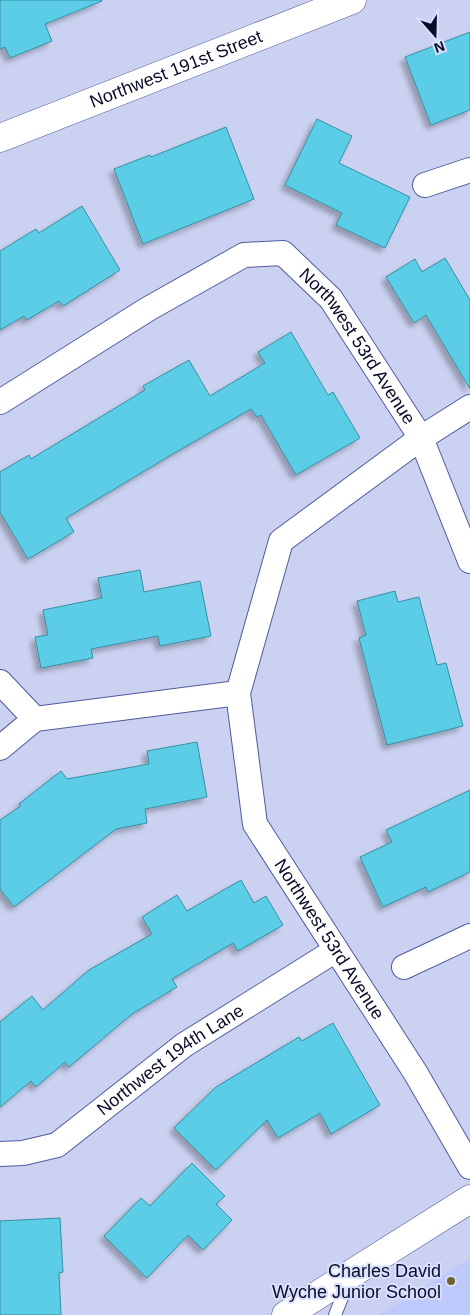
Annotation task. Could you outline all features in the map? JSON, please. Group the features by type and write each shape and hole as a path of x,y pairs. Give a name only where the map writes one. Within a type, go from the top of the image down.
{"street":[{"name":"Northwest 191st Street","path":"0,138 352,0"},
{"path":"425,185 470,170"},
{"name":"Northwest 53rd Avenue","path":"0,402 148,309 244,255 283,253 332,299 421,438 281,541 238,693 256,824 415,1072 470,1167"},
{"path":"470,407 421,438 470,561"},
{"path":"0,682 35,719"},
{"path":"0,748 35,719 238,693"},
{"path":"404,967 470,936"},
{"name":"Northwest 194th Lane","path":"0,1154 23,1153 57,1145 184,1045 336,950"},
{"path":"286,1315 470,1199"}],"lane":[{"path":"335,1315 352,1273"}],"shaded area":[{"name":"Charles David Wyche Junior School","path":"470,1258 470,1315 378,1315 395,1305"}],"building":[{"path":"0,0 102,1 45,24 52,41 10,58 5,47 0,49"},
{"path":"470,32 470,110 431,125 405,57"},
{"path":"317,119 352,136 339,163 410,197 385,248 336,225 342,213 285,185"},
{"path":"226,127 254,199 143,244 114,169 150,155 151,157"},
{"path":"82,206 120,270 63,306 59,301 27,320 24,316 0,330 0,251 36,229 39,233"},
{"path":"445,258 470,300 470,389 426,315 414,323 386,277 415,259 422,272"},
{"path":"291,332 328,395 333,392 360,438 296,475 261,415 257,417 251,409 66,518 74,532 28,559 0,512 0,472 29,455 31,459 145,390 143,386 189,360 210,396 265,363 258,352"},
{"path":"140,570 144,592 200,581 211,636 160,646 158,636 91,649 93,658 41,668 35,637 48,635 43,610 102,598 98,578"},
{"path":"395,591 398,602 419,597 437,665 446,663 463,726 387,745 359,638 366,635 357,601"},
{"path":"197,742 207,797 145,809 147,823 116,829 14,907 0,889 0,820 21,806 19,804 61,771 67,779 149,764 147,751"},
{"path":"470,790 470,872 428,892 426,887 383,907 360,857 392,842 386,830"},
{"path":"241,880 254,903 266,896 283,925 238,951 233,943 172,979 177,987 132,1014 69,1067 65,1062 36,1087 31,1081 0,1107 0,1022 32,996 43,1010 89,970 152,934 142,917 177,895 187,911"},
{"path":"333,1023 380,1105 331,1134 320,1113 278,1138 267,1120 216,1170 174,1128 216,1087 299,1037 302,1041"},
{"path":"192,1163 225,1196 216,1204 232,1220 203,1250 188,1235 147,1278 104,1236 141,1198 150,1206"},
{"path":"60,1218 63,1272 59,1273 61,1315 0,1315 0,1221"}],"place":[{"name":"Charles David Wyche Junior School","path":"451,1281"}]}
